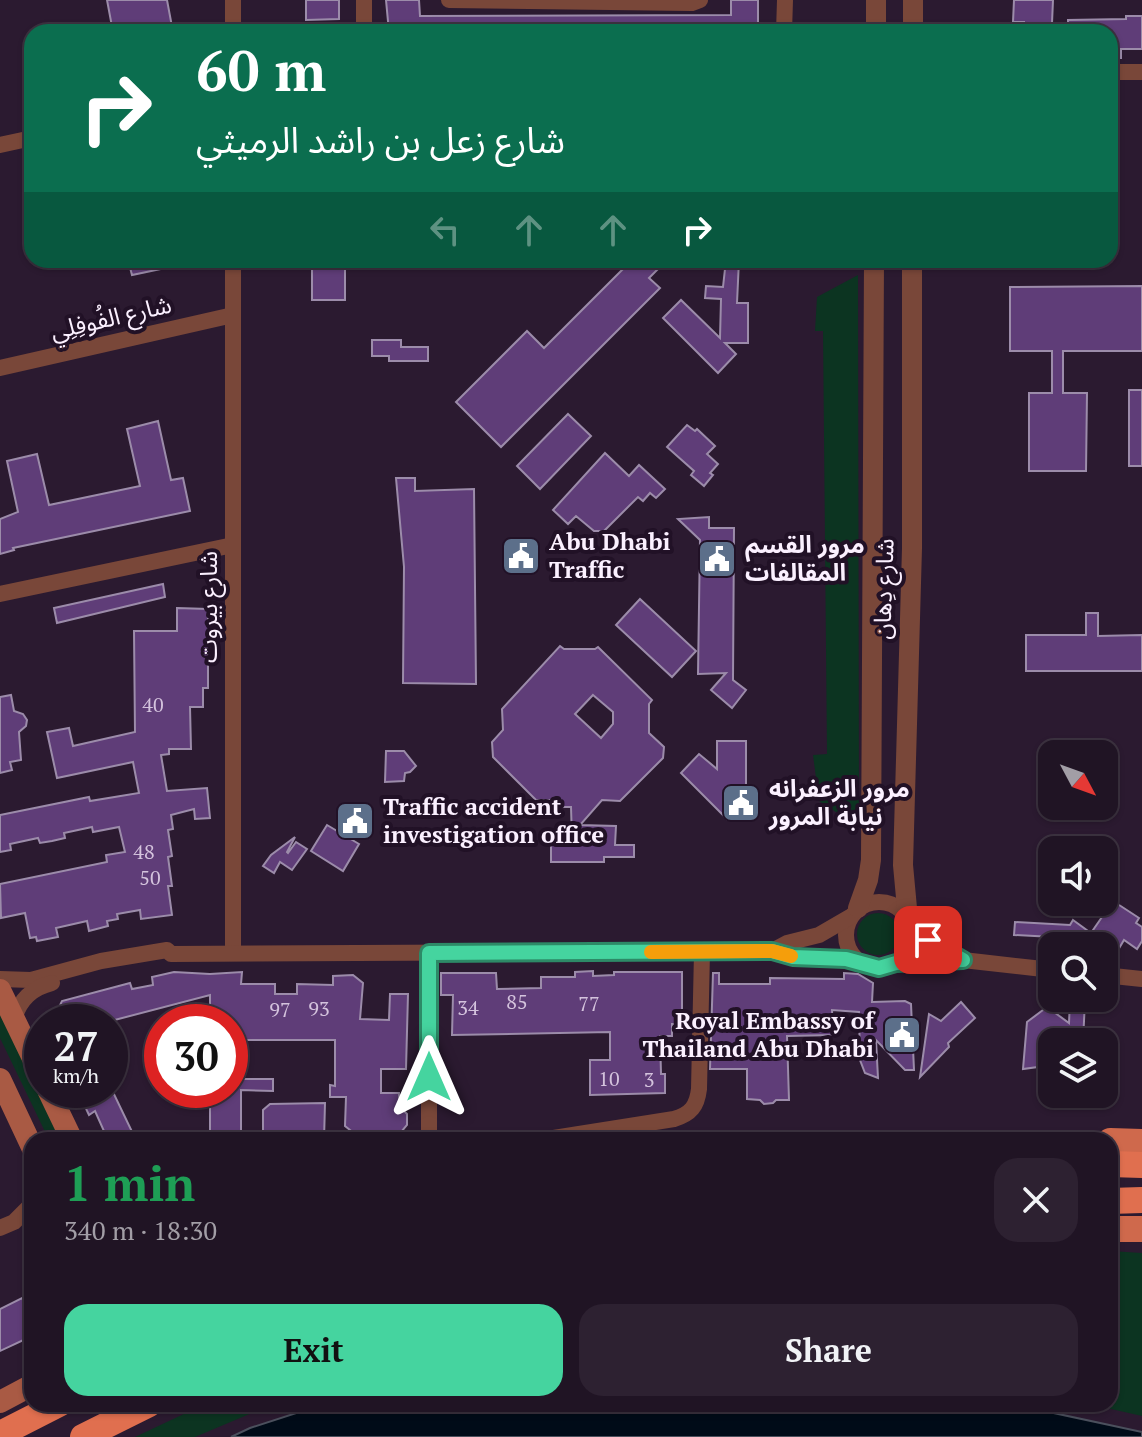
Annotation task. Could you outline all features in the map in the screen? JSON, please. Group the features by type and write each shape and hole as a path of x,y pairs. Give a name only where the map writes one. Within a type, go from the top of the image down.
{"highway":[{"path":"1118,1164 1142,1165"},
{"path":"1118,1201 1142,1200"},
{"path":"0,1434 43,1412"},
{"path":"83,1437 133,1412"}],"main road":[{"path":"0,990 24,1040"},
{"path":"0,1079 25,1132"},
{"path":"57,1108 68,1132"},
{"path":"1118,1141 1142,1142"},
{"path":"1118,1229 1142,1229"},
{"path":"0,1402 24,1389"}],"street":[{"path":"233,0 233,24"},
{"path":"364,0 364,24"},
{"path":"449,0 692,3 700,0"},
{"path":"784,24 785,0"},
{"path":"876,0 876,24"},
{"path":"913,0 913,24"},
{"path":"1118,72 1142,72"},
{"path":"0,145 24,140"},
{"name":"شارع بيروت","path":"233,268 233,953"},
{"name":"شارع دِهان","path":"854,912 868,880 871,860 874,268"},
{"name":"شارع دِهان","path":"910,925 903,865 912,548 912,268"},
{"name":"شارع الفُوفِلِي","path":"0,368 233,315"},
{"path":"0,594 233,545"},
{"path":"772,951 787,943 830,930 868,903 880,901 901,910 910,925 963,960"},
{"path":"854,912 845,938 853,957 862,964"},
{"path":"896,963 909,949 910,925"},
{"path":"0,979 31,980 73,967 167,950 171,954 772,951 793,957 829,957 879,968 896,963 963,960 1038,968"},
{"path":"592,1132 674,1119 693,1110 699,1089 702,952"},
{"path":"429,953 429,1132"},
{"path":"14,1019 24,999 43,985 103,970 168,960 171,954"},
{"path":"1118,976 1142,979"},
{"path":"7,1225 24,1211"}],"green space":[{"path":"858,275 859,827 819,801 813,755 827,754 823,331 815,331 817,297"},
{"path":"878,913 893,919 899,934 893,949 878,955 863,949 857,934 863,919"},
{"path":"0,1010 24,1061 24,1088 0,1038"},
{"path":"34,1108 46,1108 57,1132 45,1132"},
{"path":"1118,1252 1142,1253 1142,1416 1118,1411"},
{"path":"188,1412 254,1412 195,1437 135,1437"}],"water":[{"path":"299,1412 1049,1412 1142,1432 1142,1437 231,1437"}],"building":[{"path":"107,0 167,0 172,24 112,24"},
{"path":"306,0 339,0 339,19 306,20"},
{"path":"386,0 419,0 420,16 731,15 731,0 758,0 758,24 388,24"},
{"path":"1014,0 1053,0 1052,23 1013,22"},
{"path":"1126,16 1142,16 1142,49 1121,49 1121,58 1118,58 1118,24 1068,24 1068,20 1126,19"},
{"path":"130,268 166,268 132,275"},
{"path":"312,268 345,268 345,300 312,300"},
{"path":"624,268 659,268 649,278 660,288 501,447 456,402 527,331 544,348"},
{"path":"725,268 739,268 737,303 748,303 748,343 725,343 736,354 718,373 663,318 681,300 720,338 721,299 705,298 706,286 723,287"},
{"path":"1142,286 1142,351 1063,351 1063,393 1087,393 1086,471 1029,471 1029,393 1052,393 1052,351 1010,351 1010,287"},
{"path":"372,340 401,340 401,347 428,347 428,361 389,361 389,356 372,356"},
{"path":"1129,390 1142,390 1142,466 1129,466"},
{"path":"568,414 591,436 540,489 517,466"},
{"path":"158,421 171,480 183,478 190,511 13,548 0,554 0,519 18,512 7,461 37,454 49,505 140,486 127,429"},
{"path":"687,425 695,431 697,429 715,446 707,454 718,464 704,486 691,475 694,471 667,447"},
{"path":"605,453 629,476 639,465 665,489 656,498 650,493 643,501 638,497 604,531 594,531 576,516 568,524 553,510"},
{"path":"396,478 415,478 415,491 474,489 476,684 403,683 404,567"},
{"path":"709,517 709,528 734,528 733,680 746,690 732,708 711,690 726,673 698,674 700,540 678,519"},
{"path":"163,584 165,597 57,623 54,608"},
{"path":"640,599 696,651 672,677 616,625"},
{"path":"177,608 208,609 208,688 203,688 203,707 190,707 191,749 169,749 169,754 161,755 167,791 207,788 210,818 195,819 194,809 171,815 173,829 168,830 172,856 168,857 172,886 168,886 172,915 141,919 140,910 117,914 118,919 107,921 108,926 89,931 87,921 56,928 58,937 37,941 36,937 30,938 25,913 1,918 0,884 107,862 106,855 125,852 119,827 93,832 92,827 64,833 65,838 40,843 38,838 10,844 11,850 0,852 0,815 89,797 90,801 139,793 133,762 57,778 47,732 69,728 73,746 135,732 134,631 177,631"},
{"path":"1086,613 1098,613 1098,636 1142,635 1142,671 1026,671 1026,635 1086,635"},
{"path":"560,646 564,649 598,647 652,700 649,704 649,733 664,747 663,758 620,801 602,800 580,825 616,826 615,845 634,845 634,857 604,857 604,862 551,862 551,840 572,840 571,807 563,807 556,800 536,800 493,757 492,742 503,730 502,709","holes":["593,695 613,712 613,724 601,738 575,714"]},
{"path":"11,695 14,711 23,714 27,720 26,726 19,732 21,760 10,762 12,770 0,773 0,697"},
{"path":"717,741 746,741 746,801 727,819 681,773 699,754 717,769"},
{"path":"386,751 404,751 416,766 405,773 404,781 385,782"},
{"path":"327,825 359,844 343,871 311,851"},
{"path":"295,837 288,853 296,842 307,849 292,870 280,862 274,873 263,866 271,855"},
{"path":"1118,904 1139,918 1136,923 1142,927 1142,941 1137,949 1124,940 1118,950 1118,932 1092,932 1103,916 1118,916"},
{"path":"1073,920 1088,931 1038,932 1038,936 1014,935 1015,922 1070,925"},
{"path":"593,971 593,976 614,975 614,972 682,972 682,1024 672,1024 672,1036 660,1036 665,1093 590,1095 590,1060 610,1060 610,1032 452,1035 453,995 441,995 441,973 496,973 497,989 541,988 541,977 575,977 575,972"},
{"path":"174,972 242,972 241,984 275,984 275,994 297,994 297,984 333,985 333,976 353,975 363,983 360,1019 389,1020 390,994 408,994 406,1069 381,1069 381,1093 399,1093 399,1106 407,1114 407,1125 401,1132 352,1132 345,1126 346,1097 330,1097 330,1085 335,1086 335,1040 248,1040 248,1004 210,1004 210,995 176,1004 144,1004 144,1012 128,1016 128,1004 61,1004 62,1001 130,983 132,989 153,985 152,977"},
{"path":"713,973 719,973 719,984 770,984 770,978 844,979 844,973 858,974 873,983 872,1002 905,1001 911,1004 914,1070 905,1070 876,1040 878,1078 865,1073 860,1060 859,1012 832,1010 833,1035 787,1036 789,1100 764,1104 760,1100 747,1099 747,1069 710,1069"},
{"path":"961,1002 975,1018 948,1043 949,1047 920,1077 929,1014 941,1021"},
{"path":"1040,1012 1054,1012 1069,1023 1069,1012 1084,1012 1084,1028 1038,1028 1038,1067 1023,1069 1027,1022"},
{"path":"248,1079 273,1079 273,1091 248,1090"},
{"path":"325,1103 324,1132 263,1132 263,1110 270,1104"},
{"path":"86,1108 121,1108 132,1132 102,1132 95,1111 89,1115"},
{"path":"210,1108 241,1108 241,1132 210,1132"},
{"path":"22,1298 24,1302 24,1340 0,1351 0,1309"}],"slow traffic":[{"path":"651,952 772,951 791,956"}],"place":[{"name":"Abu Dhabi Traffic","path":"521,556"},
{"name":"مرور القسم المقالفات","path":"717,559"},
{"name":"مرور الزعفرانه نيابة المرور","path":"741,803"},
{"name":"Traffic accident investigation office","path":"355,821"},
{"name":"Royal Embassy of Thailand Abu Dhabi","path":"902,1035"}],"route":[{"path":"429,1077 429,953 772,951 793,957 846,959 879,968 896,963 963,960 928,940"}]}
